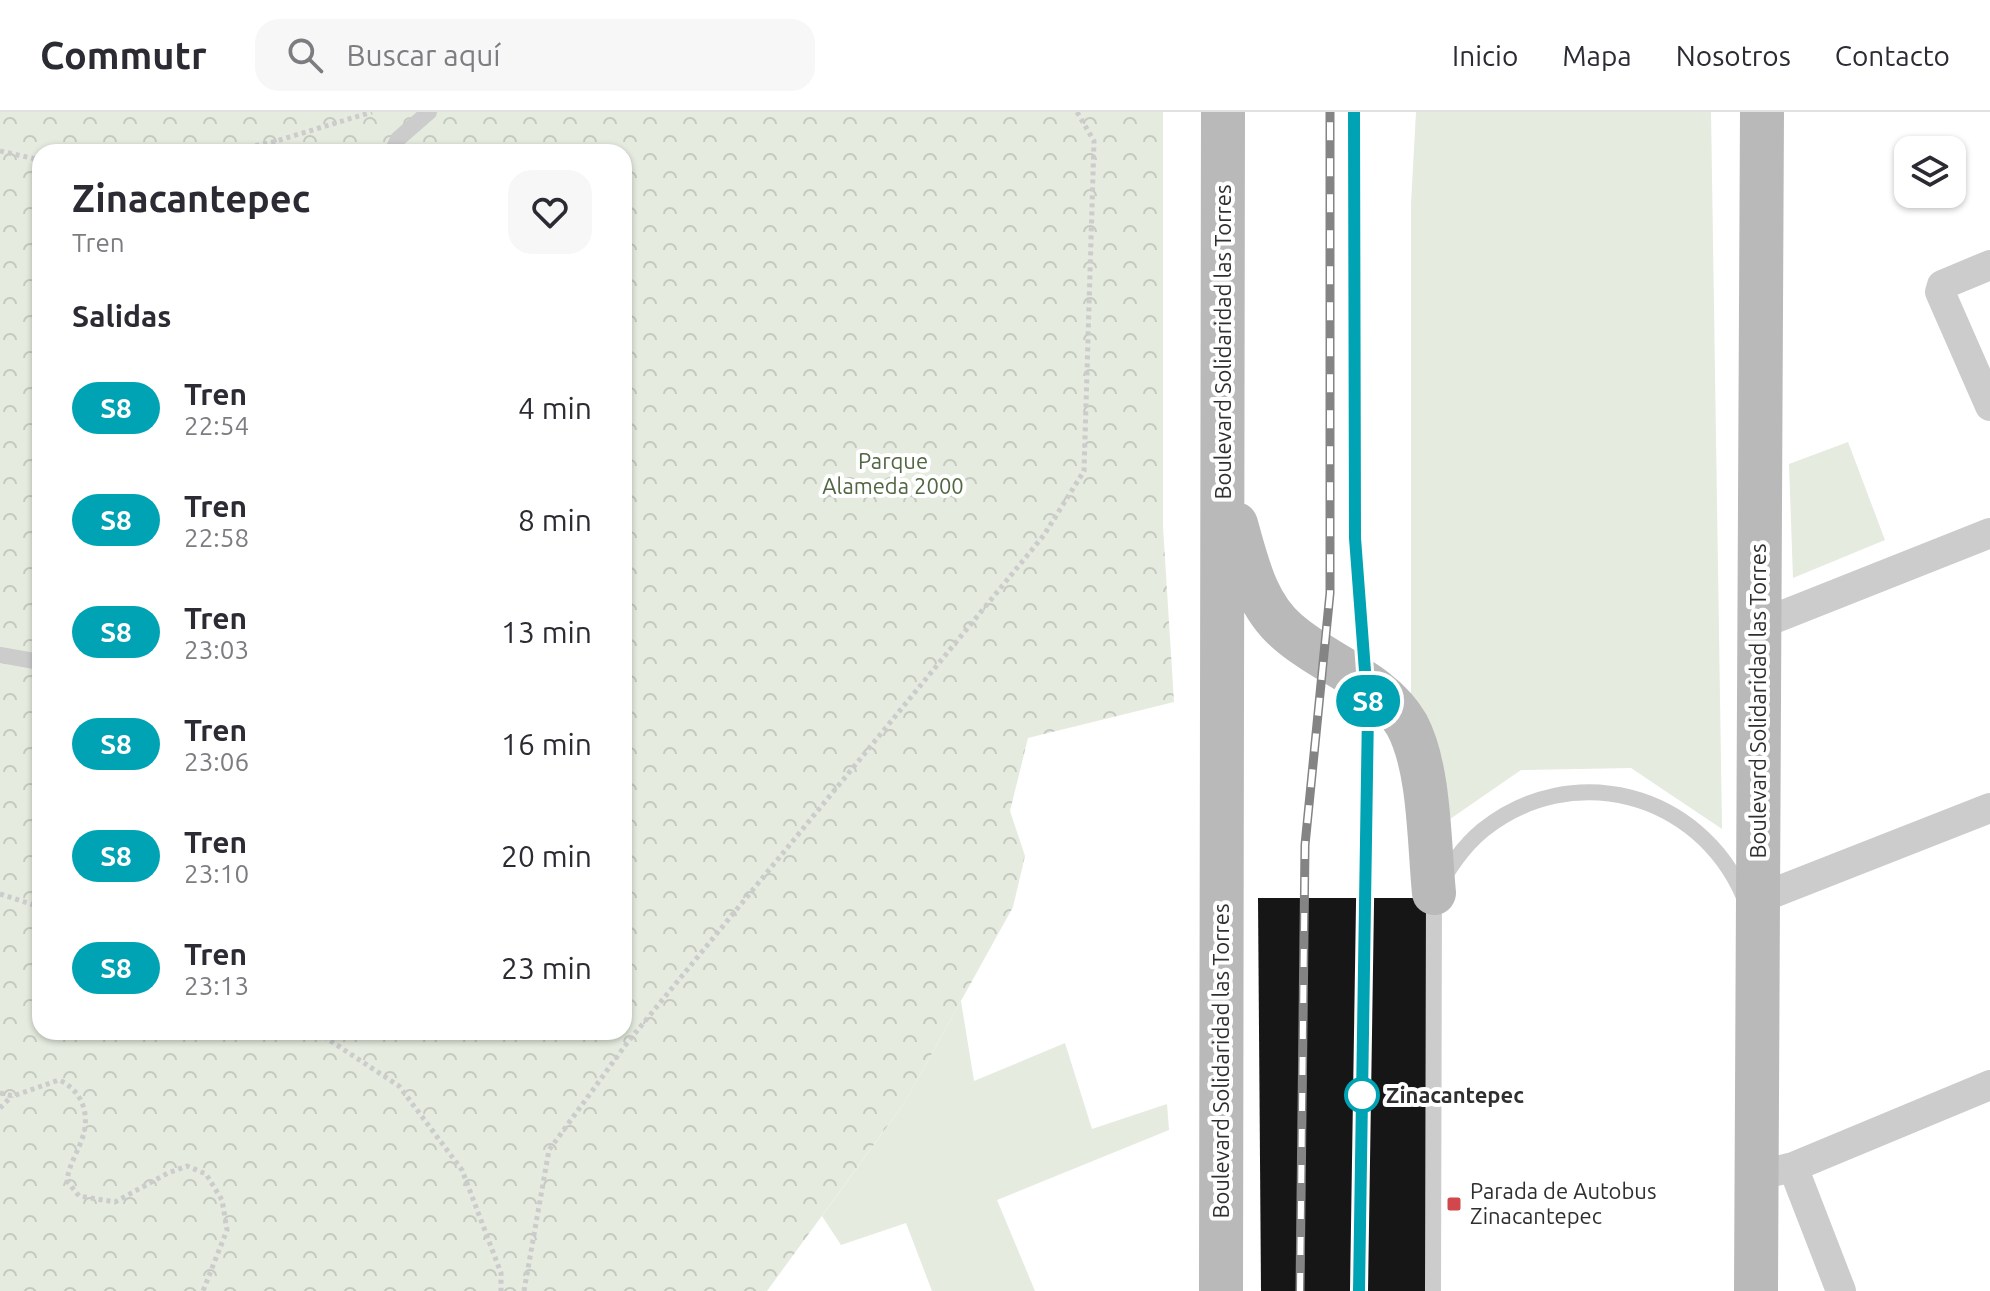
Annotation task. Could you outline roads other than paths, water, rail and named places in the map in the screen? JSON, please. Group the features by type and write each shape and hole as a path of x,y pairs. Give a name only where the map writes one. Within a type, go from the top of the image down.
{"main road":[{"name":"Boulevard Solidaridad las Torres","path":"1221,1291 1223,112"},
{"name":"Boulevard Solidaridad las Torres","path":"1756,1291 1774,1172 1758,917 1762,112"},
{"path":"1222,476 1251,578 1266,607 1287,632 1378,692 1404,721 1414,739 1421,759 1434,893"}],"street":[{"path":"1990,265 1945,284 1940,292 1990,406"},
{"path":"1758,625 1990,533"},
{"path":"1758,917 1990,808"},
{"path":"1841,1291 1774,1172 1990,1085"}],"lane":[{"path":"396,144 429,112"},
{"path":"0,655 32,661"},
{"path":"1433,1291 1434,893 1462,851 1501,817 1525,804 1550,796 1602,792 1629,796 1681,819 1703,836 1722,857 1758,917"}],"railway":[{"path":"1300,1291 1305,845 1330,593 1330,112"},
{"path":"1354,112 1355,538 1368,711 1359,1291"}],"train":[{"name":"S8","path":"1354,112 1355,538 1368,711 1359,1291"}],"place":[{"name":"Zinacantepec","path":"1362,1095"},
{"name":"Parada de Autobus Zinacantepec","path":"1454,1204"}],"park label":[{"name":"Parque Alameda 2000","path":"893,474"}]}
